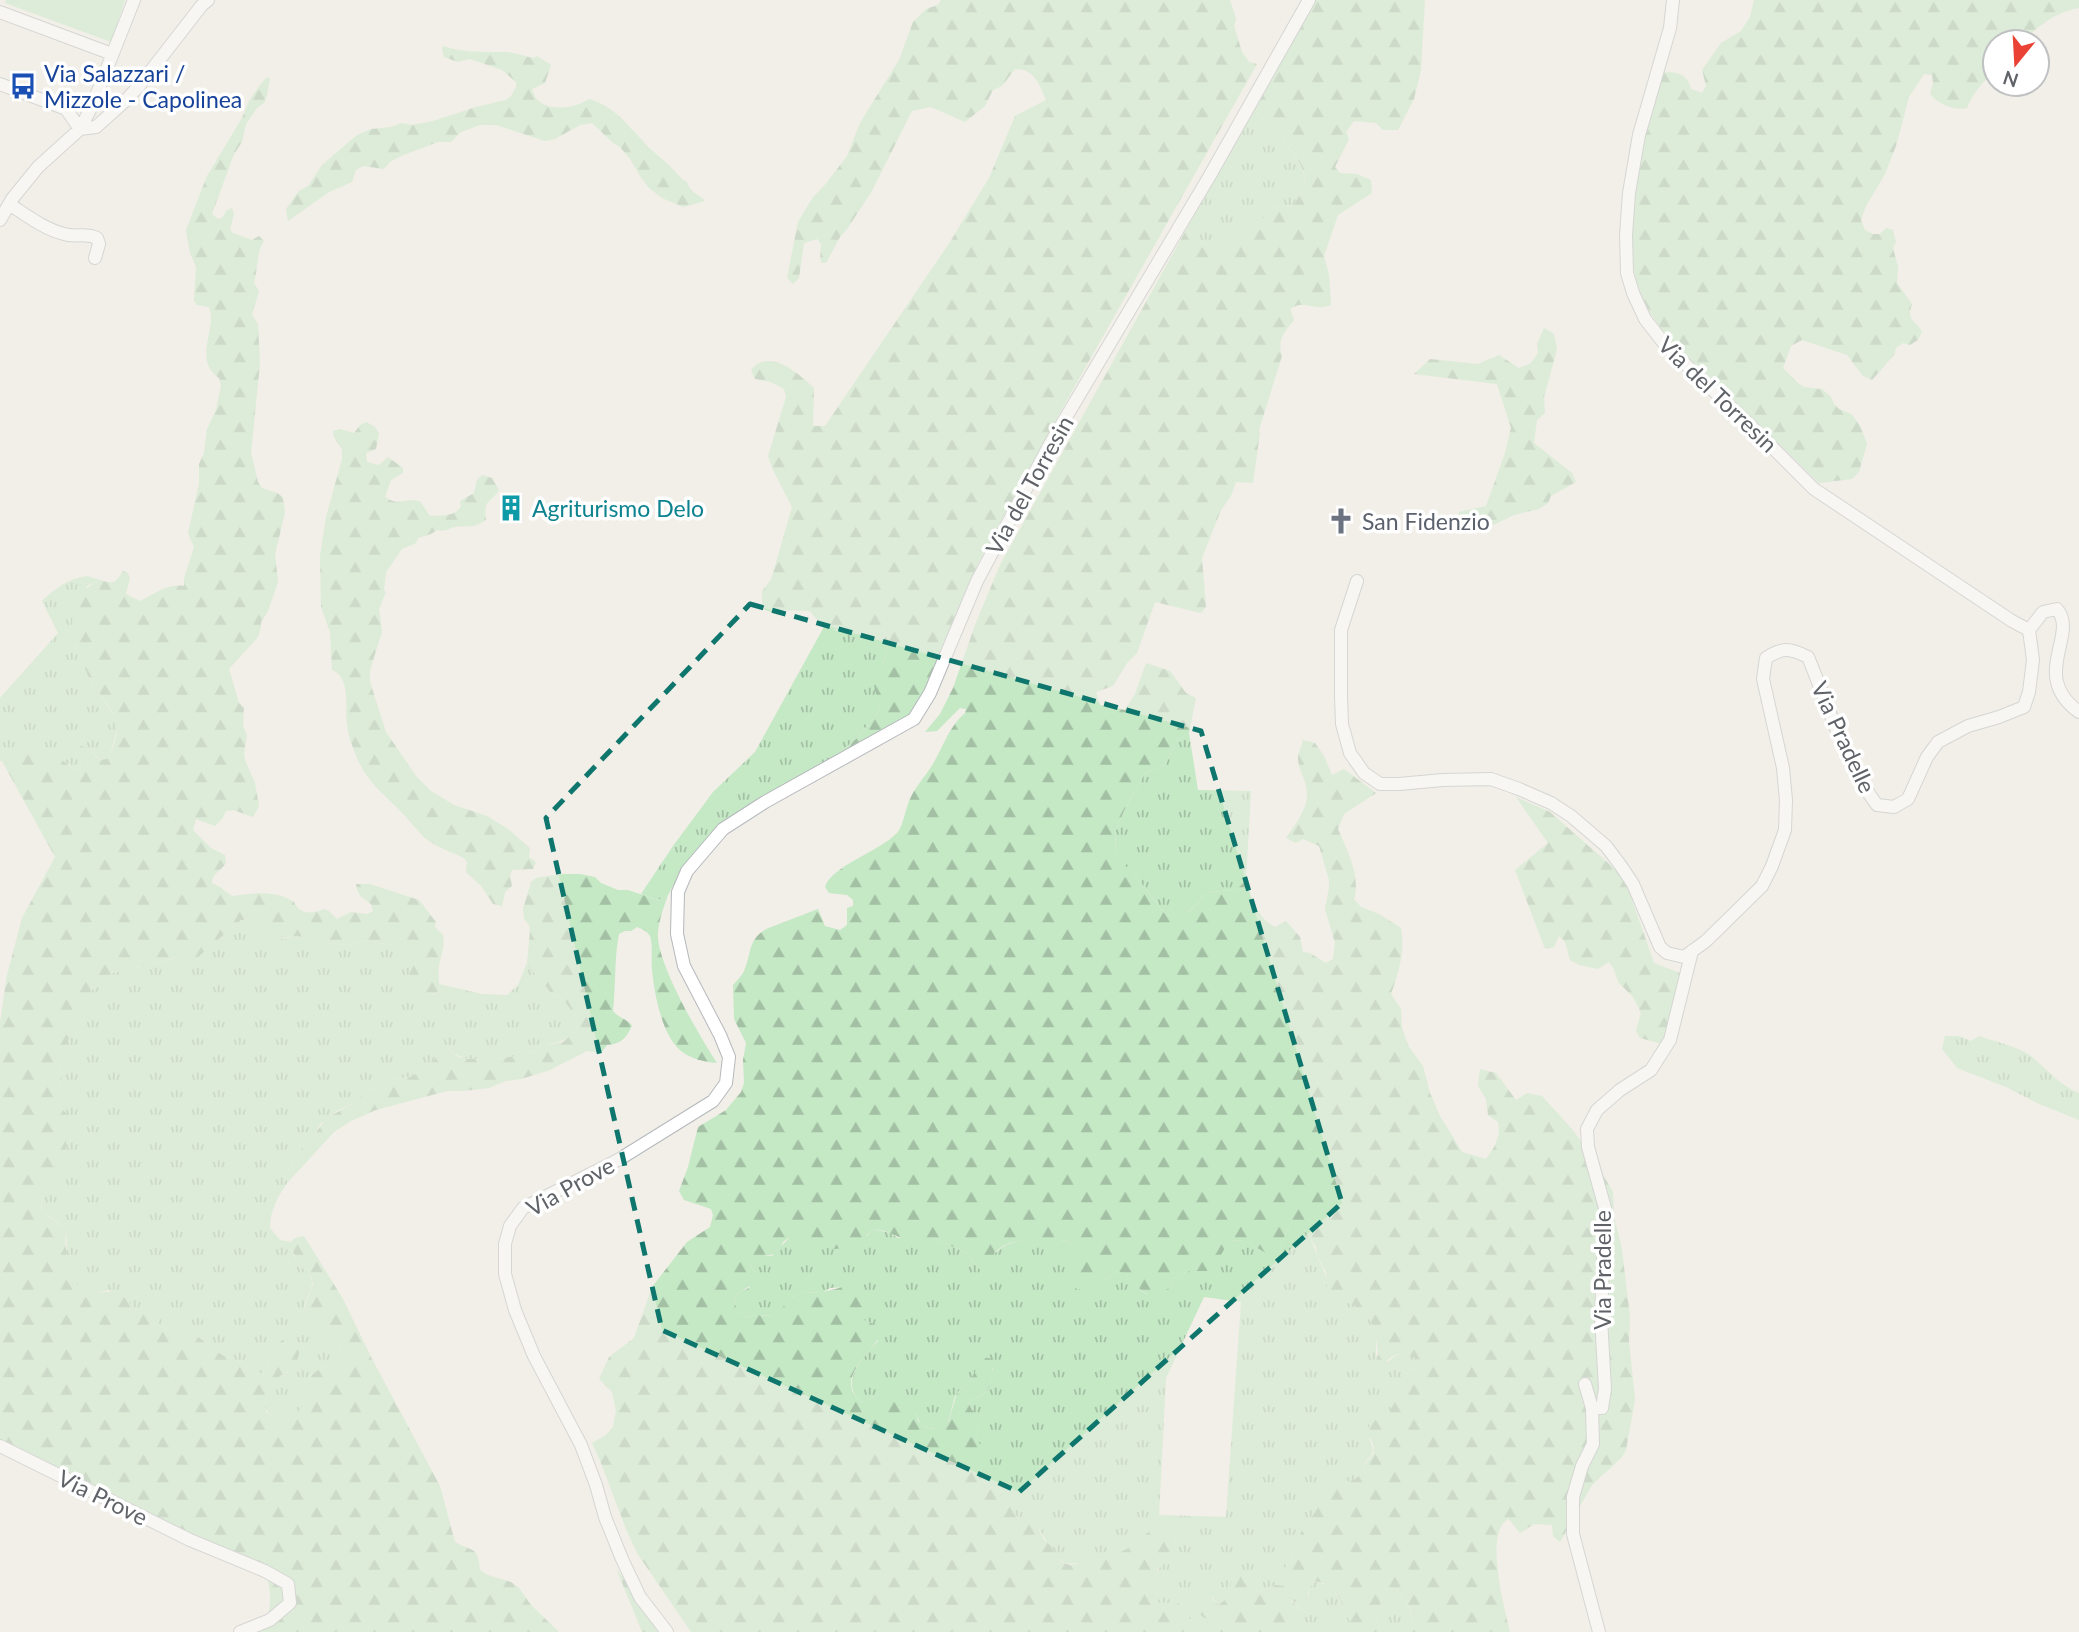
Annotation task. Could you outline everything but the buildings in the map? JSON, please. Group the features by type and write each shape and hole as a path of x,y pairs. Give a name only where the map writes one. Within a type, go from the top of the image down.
{"street":[{"path":"0,220 38,167 80,129 92,106 134,0"},
{"path":"80,129 96,127 125,101 208,0"},
{"name":"Via del Torresin","path":"678,892 687,871 723,829 765,802 914,719 930,693 977,581 1050,444 1209,177 1309,0"},
{"name":"Via del Torresin","path":"1673,0 1670,28 1639,135 1629,193 1626,234 1628,274 1645,319 1666,346 1814,489 2029,630"},
{"path":"0,12 112,54"},
{"path":"0,83 66,109 80,129"},
{"path":"9,204 56,232 68,236 86,234 97,239 99,244 95,258"},
{"path":"1357,582 1341,630 1342,724 1350,753 1364,773 1380,784 1491,779 1551,803 1606,846 1633,884 1660,947 1675,956 1684,957 1692,951"},
{"path":"2029,630 2043,612 2057,609 2070,615 2077,625"},
{"name":"Via Pradelle","path":"1592,1408 1602,1408 1605,1390 1601,1318 1605,1208 1588,1147 1587,1129 1597,1110 1620,1090 1651,1070 1670,1040 1692,951 1706,941 1762,886 1772,866 1785,830 1786,800 1783,768 1763,679 1766,659 1779,650 1796,651 1808,657 1862,784 1877,804 1894,807 1908,799 1927,757 1938,742 1968,726 1999,718 2024,707 2033,660 2029,630"},
{"path":"2072,653 2063,676 2062,693 2069,705 2079,712"},
{"name":"Via Prove","path":"667,1632 640,1597 605,1517 581,1445 534,1356 514,1310 505,1274 505,1244 510,1226 523,1208 628,1154 713,1101 726,1083 729,1057 684,966 677,934 678,892"},
{"name":"Via Pradelle","path":"1585,1384 1592,1408 1593,1444 1582,1466 1573,1497 1573,1534 1599,1632"},
{"name":"Via Prove","path":"0,1446 190,1540 264,1570 288,1584 290,1603 270,1620 240,1632"}],"highlighted area":[{"path":"750,604 1201,731 1342,1203 1019,1492 662,1330 546,818"}],"green space":[{"path":"6,0 125,0 111,42 5,3"},
{"path":"941,0 1230,0 1242,52 1249,62 1257,64 978,563 931,686 907,724 878,747 825,775 831,763 877,714 880,707 874,675 883,663 890,638 882,630 874,640 869,639 861,627 832,629 820,622 810,611 782,610 775,613 765,610 762,591 771,580 792,507 768,456 786,397 784,389 771,382 755,379 751,370 766,361 775,362 800,376 814,388 813,426 825,426 950,242 989,178 1015,116 1046,100 1031,74 1015,69 1002,86 993,90 985,106 965,122 931,107 912,111 872,191 840,237 826,263 822,263 820,259 821,244 817,239 804,243 799,278 793,284 787,278 798,222 813,197 847,156 860,123 899,60 913,22 926,9 938,5"},
{"path":"1316,0 1425,0 1421,70 1414,99 1398,130 1383,130 1376,123 1354,121 1346,132 1349,139 1335,167 1340,173 1357,174 1371,180 1372,193 1338,215 1324,256 1329,275 1331,305 1301,305 1290,309 1294,320 1281,341 1282,356 1259,430 1253,483 1236,482 1231,496 1221,510 1202,558 1206,607 1201,613 1155,602 1137,653 1127,663 1113,686 1096,692 1100,705 1125,710 1135,694 1146,663 1170,671 1186,693 1196,698 1189,733 1176,742 1165,765 1145,773 1124,811 1116,830 1115,856 1135,875 1165,914 1176,918 1199,902 1205,893 1237,889 1246,880 1256,907 1264,918 1275,927 1286,921 1300,937 1303,952 1310,953 1326,963 1333,959 1335,943 1325,909 1329,880 1319,846 1303,839 1296,843 1286,838 1300,817 1307,799 1307,788 1298,761 1303,740 1315,743 1332,775 1344,769 1376,793 1344,814 1338,829 1354,873 1354,899 1361,907 1379,914 1401,928 1400,961 1391,994 1401,1009 1402,1028 1409,1047 1423,1066 1440,1116 1462,1152 1486,1159 1496,1142 1499,1127 1498,1122 1488,1115 1486,1099 1478,1086 1480,1069 1496,1073 1516,1100 1527,1093 1542,1096 1572,1129 1613,1192 1614,1216 1622,1250 1630,1317 1629,1341 1635,1400 1626,1450 1592,1485 1560,1542 1553,1536 1552,1525 1534,1524 1520,1533 1508,1518 1502,1524 1498,1537 1497,1563 1510,1632 1406,1632 1412,1619 1411,1610 1398,1591 1390,1588 1383,1594 1376,1620 1381,1632 1357,1632 1337,1594 1331,1588 1315,1581 1309,1588 1307,1603 1282,1572 1292,1558 1301,1532 1329,1485 1350,1481 1361,1474 1374,1451 1368,1434 1371,1422 1388,1415 1396,1399 1404,1393 1399,1375 1418,1368 1420,1360 1398,1354 1379,1364 1376,1337 1367,1311 1333,1297 1327,1290 1326,1272 1317,1256 1316,1247 1298,1225 1290,1225 1282,1242 1269,1255 1243,1241 1231,1242 1216,1267 1207,1271 1189,1271 1173,1279 1169,1288 1154,1297 1142,1291 1118,1271 1103,1281 1100,1289 1091,1292 1074,1288 1064,1272 1075,1258 1069,1241 1060,1240 1054,1247 1023,1242 1010,1243 994,1253 994,1271 985,1273 967,1253 933,1238 909,1241 873,1229 856,1243 834,1249 790,1237 783,1242 780,1252 760,1257 750,1265 756,1274 757,1282 734,1297 739,1312 748,1318 756,1315 774,1316 800,1293 821,1293 855,1282 870,1304 859,1318 876,1325 882,1332 857,1366 851,1384 854,1393 862,1402 879,1395 888,1395 900,1408 909,1405 916,1412 918,1421 925,1427 934,1429 949,1420 957,1393 970,1381 983,1357 992,1359 989,1387 968,1402 979,1416 980,1425 976,1433 982,1451 976,1460 974,1472 998,1492 1019,1519 1028,1518 1036,1523 1044,1540 1061,1562 1070,1565 1106,1559 1131,1547 1152,1529 1160,1525 1170,1526 1177,1532 1174,1558 1158,1568 1156,1594 1159,1603 1177,1602 1198,1631 1206,1629 1208,1620 1193,1604 1196,1591 1205,1591 1218,1605 1225,1600 1235,1574 1245,1571 1250,1589 1258,1592 1275,1585 1284,1586 1292,1602 1305,1616 1302,1621 1287,1624 1282,1632 691,1632 637,1553 592,1443 606,1435 613,1427 616,1411 612,1392 599,1379 609,1357 634,1338 652,1287 687,1242 710,1227 713,1215 711,1209 684,1200 679,1191 698,1127 726,1110 741,1092 744,1083 743,1060 746,1043 734,1019 733,985 744,971 753,943 766,929 818,909 825,926 840,930 847,925 847,908 853,906 853,900 847,895 829,893 825,887 845,866 897,833 912,795 954,725 965,713 966,709 960,708 937,731 925,732 940,714 953,688 1000,565 1186,230 1198,241 1208,245 1222,243 1239,237 1251,225 1263,219 1271,207 1294,205 1304,186 1303,170 1292,152 1254,110"},
{"path":"1754,0 2079,0 2079,8 2063,12 2038,28 1981,28 1981,85 1967,108 1952,108 1933,98 1930,94 1932,75 1924,74 1909,97 1896,146 1861,220 1865,230 1873,234 1880,234 1886,228 1893,230 1896,242 1893,248 1898,267 1897,283 1912,304 1911,317 1922,332 1918,340 1910,345 1903,343 1896,348 1894,355 1872,380 1863,376 1847,355 1802,340 1791,346 1783,368 1804,387 1822,389 1839,409 1851,414 1860,425 1867,444 1859,472 1852,479 1819,483 1674,344 1652,315 1637,283 1630,232 1631,205 1640,151 1659,73 1679,74 1686,79 1691,89 1702,93 1706,86 1702,70 1721,43 1741,31 1750,17"},
{"path":"443,46 466,51 508,52 533,58 537,56 551,65 545,83 532,89 541,103 565,107 589,99 612,110 705,201 683,207 662,198 649,188 620,147 592,123 580,125 555,139 545,141 496,125 480,125 461,132 451,142 438,142 401,156 384,169 363,166 356,170 352,182 329,192 288,221 286,209 299,191 308,186 322,165 357,135 371,129 401,123 412,125 433,121 506,100 511,96 516,82 502,70 470,59 458,62 444,57"},
{"path":"266,78 270,78 264,103 246,124 242,142 234,154 212,214 218,219 222,218 227,210 232,208 234,214 230,229 233,233 252,240 259,236 264,241 258,255 254,283 259,291 252,315 258,324 260,364 251,453 258,482 262,488 283,497 285,513 275,554 278,582 268,611 261,622 258,637 229,669 239,703 244,708 243,725 247,736 245,760 255,783 259,806 253,817 233,810 226,811 215,826 196,819 193,830 211,848 225,855 226,863 212,883 232,896 272,894 287,898 303,911 315,912 324,909 337,919 351,912 367,914 373,911 371,904 359,894 356,884 370,884 419,900 443,935 439,968 440,990 425,996 409,992 408,978 418,958 417,951 412,947 362,941 348,945 314,942 305,937 293,936 277,940 265,937 252,919 241,920 198,957 175,958 112,973 91,991 59,1062 58,1068 63,1075 59,1106 67,1114 66,1149 55,1166 58,1169 57,1176 44,1194 41,1206 43,1214 66,1230 67,1253 60,1272 68,1282 96,1293 115,1291 125,1297 136,1311 146,1305 156,1315 160,1326 196,1336 224,1356 248,1365 258,1373 264,1373 282,1340 294,1340 300,1346 297,1361 289,1371 280,1376 266,1401 266,1412 278,1417 286,1417 300,1410 313,1374 343,1361 339,1336 312,1329 304,1309 313,1284 311,1276 300,1266 290,1246 295,1238 304,1236 343,1299 440,1486 455,1542 476,1553 480,1570 519,1588 531,1605 559,1632 260,1632 270,1605 267,1576 0,1447 0,1022 7,975 22,918 55,857 2,761 18,750 38,750 58,757 73,770 80,769 81,763 75,753 77,745 89,748 99,760 107,759 115,741 116,722 78,653 72,625 78,599 86,589 100,580 114,582 123,571 128,573 130,578 126,594 140,601 167,588 184,586 194,547 188,533 199,484 199,464 221,386 219,378 207,362 211,315 209,307 197,305 194,301 196,267 190,253 186,230 207,176 242,118 249,101"},
{"path":"1254,110 1295,156 1304,177 1304,186 1294,205 1271,207 1263,219 1251,225 1239,237 1208,245 1198,241 1186,230"},
{"path":"1544,328 1554,334 1557,349 1544,397 1545,413 1537,420 1534,443 1572,473 1576,482 1551,496 1548,503 1539,509 1514,515 1491,526 1470,528 1459,524 1459,512 1486,506 1511,428 1497,384 1414,374 1430,359 1478,364 1499,355 1519,368 1531,363 1538,353 1537,344"},
{"path":"366,422 374,426 379,433 376,449 366,453 367,462 379,465 388,457 403,468 403,473 391,480 385,497 390,500 420,501 430,516 444,515 459,510 460,501 474,493 477,480 482,475 492,478 499,490 486,505 486,520 482,523 437,530 418,538 416,543 402,549 386,572 386,592 379,609 382,632 370,670 370,682 386,732 416,776 431,791 454,805 487,816 508,829 530,848 529,857 536,862 533,869 512,870 512,886 505,892 502,906 493,904 482,887 466,872 465,859 426,839 376,787 363,770 350,737 345,686 338,674 332,670 330,632 321,607 320,556 326,517 342,459 342,449 333,431 340,429 354,433"},
{"path":"87,576 100,580 87,586 75,645 90,679 117,723 110,754 107,759 100,760 89,748 80,769 73,770 69,764 24,752 8,755 0,761 0,698 58,633 42,601 62,585"},
{"path":"825,625 837,631 861,627 869,639 882,630 890,638 883,663 874,675 880,707 877,714 831,763 732,827 687,868 668,895 658,900 641,894 713,792 755,752"},
{"path":"1189,733 1198,790 1251,791 1246,880 1237,889 1205,893 1192,908 1176,919 1165,914 1135,875 1115,857 1116,830 1145,773 1165,765 1176,742"},
{"path":"1516,797 1550,812 1624,877 1654,963 1680,973 1675,1015 1662,1044 1640,1038 1636,1031 1641,1013 1633,997 1618,982 1609,962 1598,969 1579,965 1570,960 1565,942 1559,936 1554,947 1545,949 1515,870 1548,843"},
{"path":"562,874 595,877 601,883 618,890 628,890 658,900 668,895 658,932 659,945 680,999 717,1063 698,1060 685,1054 674,1044 660,1013 652,969 650,936 637,927 619,934 617,944 613,1011 632,1025 623,1040 607,1045 601,1053 587,1051 550,1070 521,1079 505,1081 489,1088 447,1091 376,1110 334,1132 288,1182 285,1177 297,1154 325,1119 354,1103 367,1090 394,1079 410,1077 429,1067 441,1051 448,1048 458,1057 469,1059 504,1058 532,1053 542,1046 563,1042 577,1030 578,1024 572,1011 562,998 552,995 527,963 530,931 523,909 531,882 536,878"},
{"path":"252,919 265,937 285,939 293,936 305,937 314,942 348,945 362,941 412,947 417,951 418,958 408,978 409,992 433,995 440,990 439,984 482,994 507,995 518,985 527,963 552,995 562,998 578,1024 577,1030 565,1039 519,1056 467,1058 448,1048 441,1052 429,1067 410,1077 394,1079 367,1090 354,1103 337,1111 320,1124 316,1133 297,1154 285,1177 288,1182 273,1209 270,1228 280,1240 291,1242 293,1254 311,1277 311,1288 304,1309 312,1329 339,1336 343,1361 315,1372 308,1383 300,1411 285,1418 269,1414 265,1404 268,1393 280,1376 289,1372 277,1346 264,1373 258,1373 248,1365 224,1356 196,1336 160,1326 156,1315 141,1309 136,1311 125,1297 109,1290 96,1293 68,1282 60,1272 67,1253 66,1230 43,1214 41,1205 44,1194 52,1185 55,1166 66,1149 67,1121 59,1106 63,1075 58,1068 59,1062 91,991 112,973 176,958 191,959 241,920"},
{"path":"1945,1036 1959,1036 1971,1041 1979,1036 2031,1056 2059,1081 2079,1093 2079,1120 1957,1068 1942,1049"},
{"path":"1290,1225 1299,1225 1305,1232 1326,1276 1328,1290 1367,1311 1376,1337 1376,1355 1388,1362 1399,1355 1420,1360 1418,1368 1409,1371 1404,1393 1396,1399 1393,1408 1369,1439 1373,1452 1361,1474 1350,1481 1329,1485 1301,1532 1292,1558 1282,1572 1309,1597 1309,1588 1315,1581 1332,1587 1357,1632 1282,1632 1285,1625 1304,1612 1275,1585 1258,1592 1250,1589 1235,1574 1225,1600 1218,1605 1212,1597 1201,1615 1209,1620 1206,1629 1198,1632 1178,1607 1159,1603 1156,1577 1176,1541 1160,1525 1131,1548 1112,1557 1084,1563 1063,1562 1052,1550 1036,1523 1017,1517 999,1493 974,1473 975,1460 981,1451 976,1433 980,1425 968,1402 985,1392 990,1385 993,1368 983,1357 971,1379 957,1393 947,1423 937,1429 929,1428 923,1426 916,1412 901,1408 879,1395 862,1402 855,1395 852,1379 855,1370 878,1341 876,1325 858,1318 847,1287 830,1288 822,1293 803,1292 794,1296 775,1316 756,1315 748,1318 738,1310 734,1297 749,1288 756,1274 750,1265 752,1262 759,1257 772,1256 790,1237 867,1236 873,1229 898,1238 933,1238 967,1253 978,1268 1008,1244 1023,1241 1045,1246 1060,1240 1069,1241 1091,1292 1099,1289 1103,1281 1118,1271 1146,1294 1169,1288 1173,1279 1189,1271 1207,1271 1215,1267 1226,1247 1236,1240 1269,1254 1282,1242","holes":["1204,1297 1241,1302 1226,1517 1159,1515 1166,1378"]},
{"path":"616,1568 660,1632 642,1632"},
{"path":"1390,1588 1398,1591 1412,1614 1406,1632 1381,1632 1376,1620 1383,1594"}],"place":[{"name":"Via Salazzari / Mizzole - Capolinea","path":"23,86"},
{"name":"Agriturismo Delo","path":"511,508"},
{"name":"San Fidenzio","path":"1341,521"}]}
